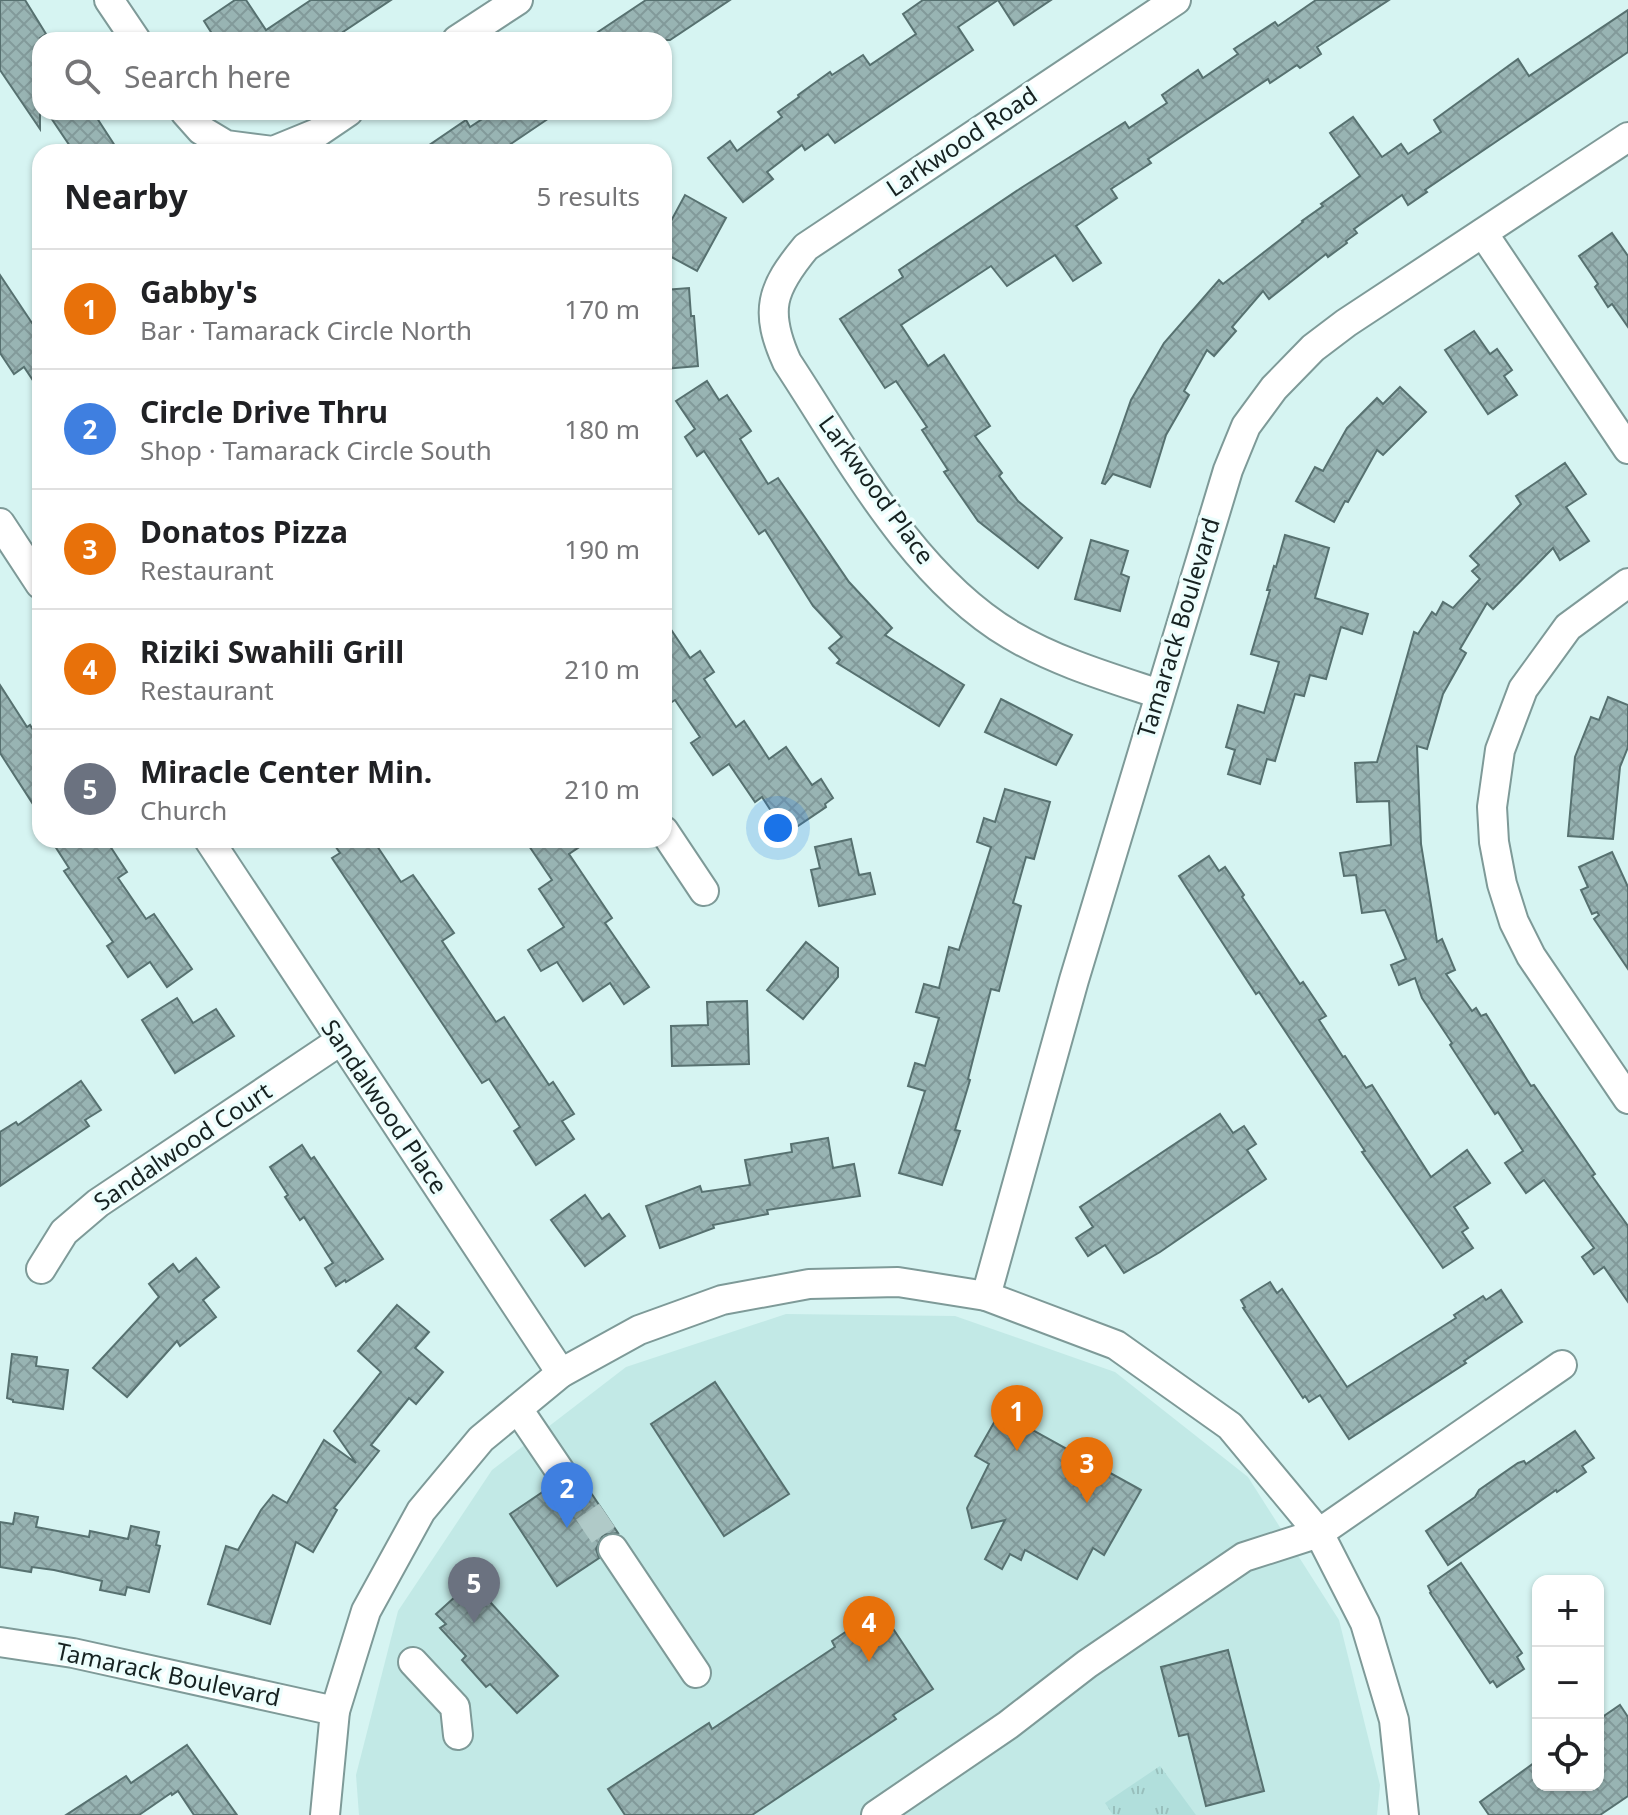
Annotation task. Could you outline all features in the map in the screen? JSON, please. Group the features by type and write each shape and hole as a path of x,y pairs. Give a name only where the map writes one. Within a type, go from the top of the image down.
{"street":[{"path":"109,0 131,32"},
{"path":"469,32 518,0"},
{"name":"Larkwood Road","path":"773,307 784,274 806,247 1176,0"},
{"path":"192,120 201,130 224,144"},
{"path":"290,144 317,133 336,120"},
{"name":"Tamarack Boulevard","path":"986,1296 1074,980 1159,694 1228,470 1246,426 1274,388 1313,348 1346,323 1628,137"},
{"path":"1483,233 1628,449"},
{"name":"Larkwood Place","path":"773,307 775,336 787,362 886,511 932,569 968,603 1009,634 1060,660 1159,694"},
{"path":"0,523 32,572"},
{"path":"1628,583 1568,627 1523,689 1500,750 1492,807 1494,842 1502,884 1514,922 1531,956 1628,1099"},
{"path":"672,843 704,891"},
{"name":"Sandalwood Place","path":"214,848 561,1373"},
{"name":"Sandalwood Court","path":"41,1269 64,1232 98,1203 340,1041"},
{"path":"325,1815 335,1711 366,1611 421,1511 481,1439 561,1373 639,1330 722,1300 809,1284 898,1282 986,1296 1116,1345 1230,1426 1319,1533 1365,1623 1394,1720 1404,1815"},
{"path":"876,1815 1008,1725 1087,1664 1244,1557 1319,1533 1562,1365"},
{"path":"518,1409 564,1477"},
{"path":"613,1549 696,1673"},
{"name":"Tamarack Boulevard","path":"0,1642 73,1653 335,1711"},
{"path":"413,1662 455,1707 458,1735"}],"shaded area":[{"path":"786,1314 955,1316 1115,1372 1248,1477 1339,1620 1380,1785 1377,1815 359,1815 356,1775 398,1611 492,1470 626,1367"}],"green space":[{"path":"1160,1766 1196,1815 1113,1815 1105,1803"}],"building":[{"path":"0,0 25,0 45,32 32,32 32,117 0,70"},
{"path":"235,0 246,0 266,30 311,0 391,0 343,32 211,32 204,21"},
{"path":"646,0 730,0 672,39 672,32 598,32"},
{"path":"923,0 998,0 958,27 973,50 835,143 828,134 805,150 802,145 767,172 773,179 743,202 708,158 730,141 737,151 782,117 778,112 830,72 832,75 863,55 870,65 916,34 903,14"},
{"path":"998,0 1051,0 1014,25"},
{"path":"1316,0 1389,0 1317,47 1321,54 1270,83 1268,79 1148,159 1151,163 1111,189 1117,198 1076,226 1101,263 1073,281 1055,255 1007,286 991,266 901,325 928,366 944,355 990,426 975,436 1002,473 999,476 1018,501 1062,538 1038,568 978,521 944,472 948,470 922,430 927,427 896,381 885,388 840,319 903,277 899,270 1021,188 1125,122 1129,128 1167,103 1162,95 1198,70 1203,78 1238,54 1234,49 1275,22 1278,26"},
{"path":"1628,10 1628,52 1425,190 1427,192 1408,205 1402,195 1354,229 1357,233 1347,243 1328,257 1326,254 1269,299 1263,291 1232,327 1236,331 1214,356 1207,350 1184,391 1189,395 1166,435 1150,487 1113,474 1105,484 1102,483 1131,400 1164,343 1219,280 1223,284 1360,176 1330,133 1353,117 1382,157 1401,144 1408,154 1441,132 1434,120 1518,59 1529,76"},
{"path":"52,120 98,120 114,144 69,144"},
{"path":"466,120 470,127 481,120 546,120 511,144 431,144"},
{"path":"685,195 726,218 697,271 672,257 672,219"},
{"path":"1612,233 1628,256 1628,327 1612,304 1608,307 1595,287 1598,284 1579,256"},
{"path":"0,275 32,323 32,379 24,367 14,374 0,353"},
{"path":"689,288 698,366 672,368 672,289"},
{"path":"1474,331 1490,354 1497,349 1512,370 1504,376 1517,395 1488,414 1445,350"},
{"path":"707,381 719,400 727,395 751,431 740,439 768,484 778,478 849,582 892,628 885,635 964,685 939,726 837,663 840,660 829,648 842,637 813,606 765,530 759,534 704,451 697,456 685,437 695,429 676,401"},
{"path":"1400,387 1426,412 1383,455 1377,450 1334,522 1296,501 1315,467 1323,471 1347,428 1377,398 1383,404"},
{"path":"1565,463 1586,494 1566,507 1589,541 1560,560 1553,548 1493,609 1487,603 1460,649 1466,653 1443,694 1427,749 1417,746 1421,844 1437,942 1442,939 1455,970 1446,974 1472,1011 1476,1008 1481,1016 1486,1014 1531,1086 1534,1085 1628,1226 1628,1302 1604,1267 1594,1274 1582,1257 1594,1248 1544,1180 1526,1193 1505,1163 1523,1151 1450,1045 1452,1043 1422,998 1415,978 1399,985 1391,965 1406,959 1385,910 1362,913 1356,875 1344,876 1340,853 1391,845 1389,801 1357,802 1355,763 1377,762 1414,632 1418,634 1432,612 1436,615 1443,602 1453,608 1480,579 1472,571 1479,565 1470,556 1521,504 1516,496"},
{"path":"1285,535 1329,548 1315,598 1368,614 1362,634 1341,627 1326,679 1310,675 1304,696 1295,694 1275,761 1267,759 1260,784 1228,774 1235,750 1226,747 1238,705 1264,713 1279,662 1251,654"},
{"path":"1091,540 1128,551 1121,574 1129,577 1120,611 1075,599"},
{"path":"672,631 690,658 700,651 714,672 704,679 736,727 744,721 769,759 786,747 812,785 821,779 833,798 825,804 826,807 786,834 762,797 755,802 729,764 713,775 691,743 700,737 675,700 672,702"},
{"path":"0,685 27,727 30,725 32,728 32,803 0,753"},
{"path":"1608,697 1628,705 1628,747 1620,767 1613,839 1568,836 1575,757 1591,717 1599,720"},
{"path":"1001,699 1072,735 1056,765 985,732"},
{"path":"1005,789 1050,802 1034,859 1026,857 1013,903 1021,906 999,991 991,989 955,1130 960,1131 942,1185 899,1173 925,1091 908,1086 915,1063 925,1066 939,1018 916,1012 924,984 939,988 949,947 959,950 991,847 977,842 984,818 995,822"},
{"path":"851,839 859,875 870,873 875,894 819,906 811,870 820,868 815,847"},
{"path":"56,848 111,848 127,872 118,878 146,919 154,914 192,969 167,987 150,962 128,977 107,946 113,942 64,871 69,868"},
{"path":"337,848 378,848 401,882 413,875 454,933 442,941 496,1022 504,1017 549,1085 553,1082 574,1114 562,1121 574,1139 536,1165 514,1131 520,1127 489,1079 482,1083 332,858 340,853"},
{"path":"530,848 578,848 569,854 612,918 605,923 649,987 624,1004 610,983 583,1001 557,962 541,971 528,950 564,927 539,889 552,880"},
{"path":"1612,852 1628,887 1628,969 1594,919 1599,915 1597,912 1592,914 1581,890 1588,887 1579,867"},
{"path":"1209,856 1219,871 1225,867 1300,984 1303,982 1326,1016 1319,1020 1343,1057 1366,1088 1372,1085 1431,1177 1467,1150 1490,1183 1454,1207 1468,1228 1462,1232 1473,1248 1443,1268 1179,876"},
{"path":"806,942 838,968 838,977 803,1019 767,990"},
{"path":"177,998 193,1023 216,1009 234,1036 175,1073 142,1020"},
{"path":"747,1001 749,1064 672,1066 671,1026 708,1025 707,1002"},
{"path":"81,1081 101,1110 85,1120 89,1126 0,1186 0,1132 16,1122 18,1125"},
{"path":"1220,1114 1233,1133 1244,1126 1256,1144 1247,1150 1266,1179 1124,1273 1105,1245 1088,1256 1076,1238 1093,1227 1080,1207"},
{"path":"828,1138 833,1168 854,1164 860,1196 767,1210 768,1214 713,1225 714,1228 660,1248 646,1206 700,1186 702,1192 750,1185 745,1160 792,1152 791,1144"},
{"path":"302,1145 311,1159 314,1157 383,1259 336,1286 325,1268 333,1263 304,1217 300,1220 270,1167"},
{"path":"585,1195 602,1219 609,1214 625,1236 585,1266 551,1220"},
{"path":"196,1258 219,1287 203,1300 216,1317 180,1346 177,1341 127,1397 93,1368 159,1297 149,1284 173,1264 179,1272"},
{"path":"1270,1282 1277,1293 1282,1289 1347,1387 1456,1318 1454,1315 1483,1296 1486,1300 1501,1290 1522,1322 1464,1361 1466,1363 1349,1439 1320,1395 1309,1402 1305,1396 1303,1398 1243,1308 1241,1300"},
{"path":"397,1305 429,1332 415,1348 443,1372 416,1404 409,1398 371,1445 379,1451 334,1508 337,1510 313,1552 296,1542 270,1624 208,1604 226,1546 238,1550 273,1495 287,1503 324,1440 356,1463 334,1431 381,1372 358,1351"},
{"path":"12,1354 37,1357 36,1366 68,1370 63,1409 13,1402 7,1398"},
{"path":"715,1382 789,1494 724,1536 651,1424"},
{"path":"1000,1412 1141,1490 1104,1555 1093,1548 1077,1579 1025,1550 1021,1560 1010,1554 1002,1569 985,1559 1005,1520 972,1528 967,1508 989,1464 975,1456"},
{"path":"1575,1431 1594,1458 1582,1466 1586,1472 1448,1565 1426,1531 1518,1463 1524,1461 1526,1464"},
{"path":"581,1478 618,1533 603,1535 596,1549 599,1558 557,1586 510,1514 550,1487 557,1493 573,1491"},
{"path":"15,1513 38,1517 36,1527 89,1537 90,1531 128,1539 131,1526 159,1532 156,1545 160,1546 149,1592 127,1587 125,1595 100,1590 102,1581 54,1570 32,1567 31,1572 0,1567 0,1522 13,1524"},
{"path":"1461,1563 1522,1653 1517,1657 1524,1669 1497,1687 1493,1681 1490,1683 1430,1593 1428,1586"},
{"path":"466,1587 474,1596 480,1591 558,1676 517,1713 490,1684 486,1687 462,1660 466,1656 440,1628 446,1624 436,1614"},
{"path":"880,1609 933,1689 893,1715 896,1719 752,1815 625,1815 608,1789 709,1723 712,1729 835,1647 832,1641"},
{"path":"1228,1650 1264,1791 1206,1806 1188,1734 1179,1736 1161,1667"},
{"path":"1620,1705 1628,1717 1628,1796 1600,1815 1489,1815 1480,1802 1532,1764 1532,1791 1604,1791 1604,1716"},
{"path":"187,1745 237,1815 194,1815 178,1791 139,1815 66,1815 126,1776 131,1783"}],"tunnel":[{"path":"564,1477 613,1549"}],"place":[{"name":"Gabby's","path":"1017,1451"},
{"name":"Donatos Pizza","path":"1087,1503"},
{"name":"Circle Drive Thru","path":"567,1528"},
{"name":"Miracle Center Min.","path":"474,1623"},
{"name":"Riziki Swahili Grill","path":"869,1662"}]}
